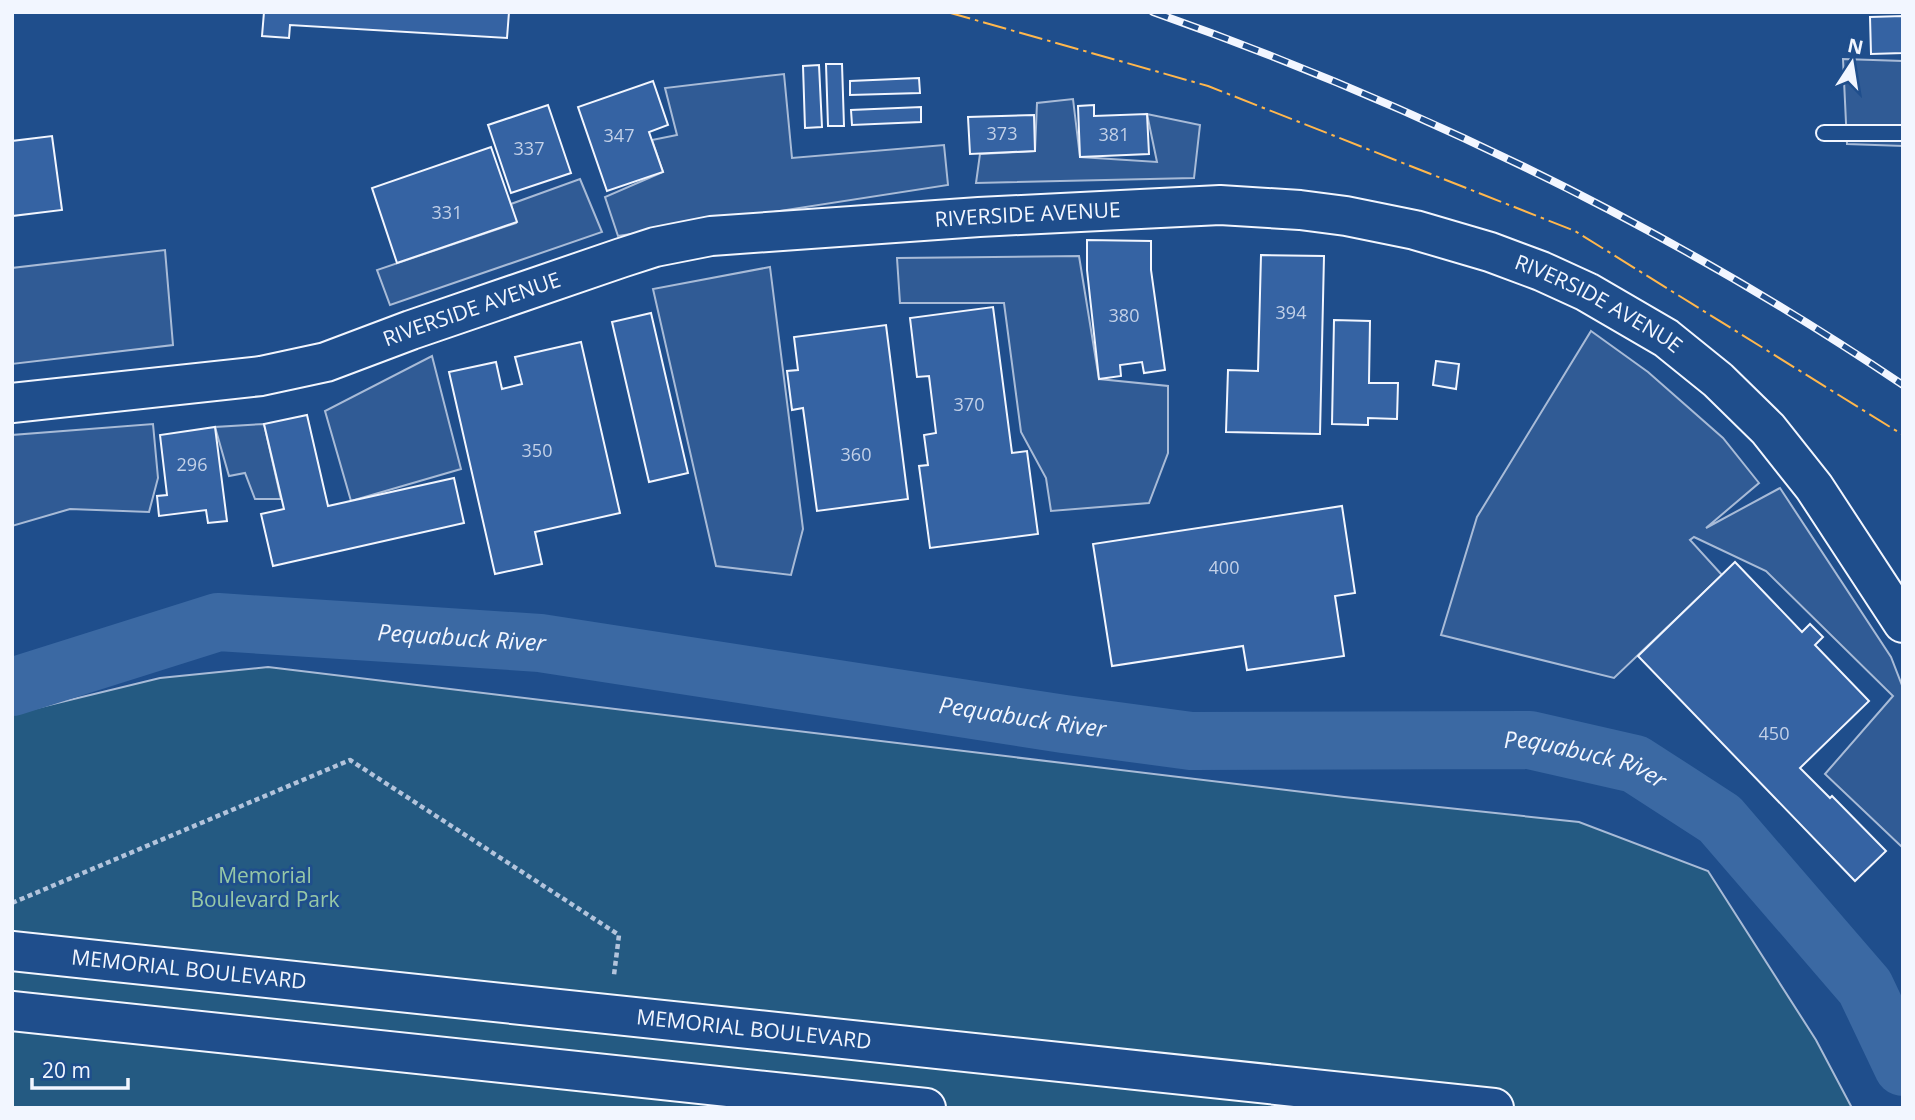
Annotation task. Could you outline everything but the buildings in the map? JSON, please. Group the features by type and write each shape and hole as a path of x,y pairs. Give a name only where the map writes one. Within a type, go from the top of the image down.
{"main road":[{"name":"RIVERSIDE AVENUE","path":"12,403 261,376 326,362 621,258 655,247 711,236 979,217 1220,205 1300,210 1415,230 1490,252 1587,292 1666,338 1718,380 1768,429 1821,496 1903,623"},
{"name":"MEMORIAL BOULEVARD","path":"12,951 1494,1108"},
{"path":"12,1011 926,1108"}],"lane":[{"path":"1824,133 1903,133"}],"path":[{"path":"12,904 350,760 619,935 614,975"}],"green space":[{"name":"Memorial Boulevard Park","path":"268,667 1344,797 1579,822 1708,871 1816,1040 1852,1108 12,1108 12,714 160,678"}],"shaded area":[{"path":"1843,59 1903,61 1903,146 1847,144"},
{"path":"784,74 792,158 944,145 948,185 618,236 605,197 663,172 652,140 677,135 665,88"},
{"path":"1073,99 1080,157 1157,162 1147,114 1200,125 1194,178 976,183 980,154 1035,151 1037,103"},
{"path":"580,179 602,232 390,305 377,270 516,223 511,204"},
{"path":"165,250 173,345 12,364 12,268"},
{"path":"1079,256 1099,379 1168,386 1168,453 1149,503 1051,511 1046,478 1021,432 1004,303 900,303 897,258"},
{"path":"770,267 803,529 791,575 716,566 653,289"},
{"path":"1591,331 1648,372 1723,438 1759,483 1706,528 1780,488 1891,657 1903,688 1903,848 1825,774 1893,696 1766,571 1694,537 1690,540 1722,575 1614,678 1441,635 1477,517"},
{"path":"432,356 461,469 351,501 325,411"},
{"path":"153,424 158,478 149,512 70,509 12,526 12,435"},
{"path":"264,424 281,499 255,499 245,473 229,476 215,427"}],"waterway":[{"name":"Pequabuck River","path":"12,687 218,622 540,643 1191,741 1530,740 1635,764 1720,819 1865,987 1903,1067"}],"railway":[{"path":"1153,12 1349,87 1540,174 1725,274 1903,385"}],"power":[{"path":"947,12 1208,86 1575,231 1903,435"}]}
